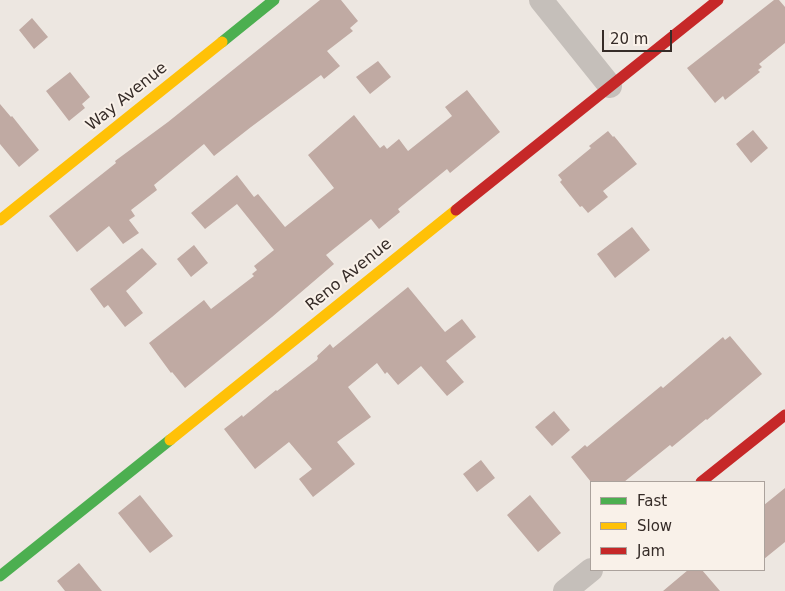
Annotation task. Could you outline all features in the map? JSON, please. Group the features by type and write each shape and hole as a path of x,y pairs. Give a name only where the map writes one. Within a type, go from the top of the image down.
{"street":[{"name":"Way Avenue","path":"0,220 274,0"},
{"path":"541,0 610,86"},
{"name":"Reno Avenue","path":"0,576 718,0"},
{"path":"702,481 785,415"},
{"path":"565,591 591,571"}],"building":[{"path":"320,0 341,0 358,21 350,28 353,31 327,51 340,66 324,79 321,75 214,156 204,144 154,185 157,190 131,210 135,216 129,220 139,233 123,244 109,226 77,252 49,216 116,163 115,161 168,122"},
{"path":"774,0 779,0 785,7 785,43 759,64 762,67 758,70 760,72 725,100 723,96 715,103 687,68"},
{"path":"32,18 48,37 34,49 19,30"},
{"path":"378,61 391,77 370,94 356,77"},
{"path":"70,72 90,97 82,104 85,108 69,121 46,91"},
{"path":"467,90 500,132 450,173 447,169 398,209 400,212 379,229 371,219 326,255 334,264 185,388 171,373 149,343 204,300 211,309 254,276 252,274 257,270 254,266 274,250 237,204 205,229 191,213 237,175 254,197 258,194 285,227 334,188 308,155 354,115 380,148 384,145 387,149 399,139 408,151 452,116 445,107"},
{"path":"0,104 39,150 19,167 0,144"},
{"path":"753,130 768,148 751,163 736,144"},
{"path":"608,131 637,164 603,191 608,197 588,213 582,206 580,207 560,182 562,180 558,175 591,148 589,146"},
{"path":"632,227 650,250 615,278 597,254"},
{"path":"194,245 208,263 191,277 177,259"},
{"path":"142,248 157,264 126,291 143,313 125,327 108,305 104,308 90,289"},
{"path":"408,287 445,332 462,319 476,337 446,361 464,382 447,396 421,366 398,385 387,372 385,374 377,363 348,387 371,417 337,442 355,464 313,497 299,479 312,469 289,442 255,469 224,429 242,415 243,417 317,360 317,356 330,344 333,348"},
{"path":"730,336 762,374 707,420 672,447 670,445 625,481 590,481 571,457 585,445 587,447 661,386 663,388 723,337 725,340"},
{"path":"554,411 570,430 552,446 535,427"},
{"path":"481,460 495,478 477,492 463,474"},
{"path":"785,488 785,542 765,558 765,504"},
{"path":"140,495 173,536 150,553 118,513"},
{"path":"530,495 561,533 538,552 507,515"},
{"path":"79,563 102,591 65,591 57,581"},
{"path":"687,571 703,571 720,591 663,591"}],"traffic: fast":[{"path":"222,42 274,0"},
{"path":"0,576 170,440"}],"traffic: slow":[{"path":"0,220 222,42"},
{"path":"170,440 456,210"}],"traffic: jam":[{"path":"456,210 718,0"},
{"path":"702,481 785,415"}]}
